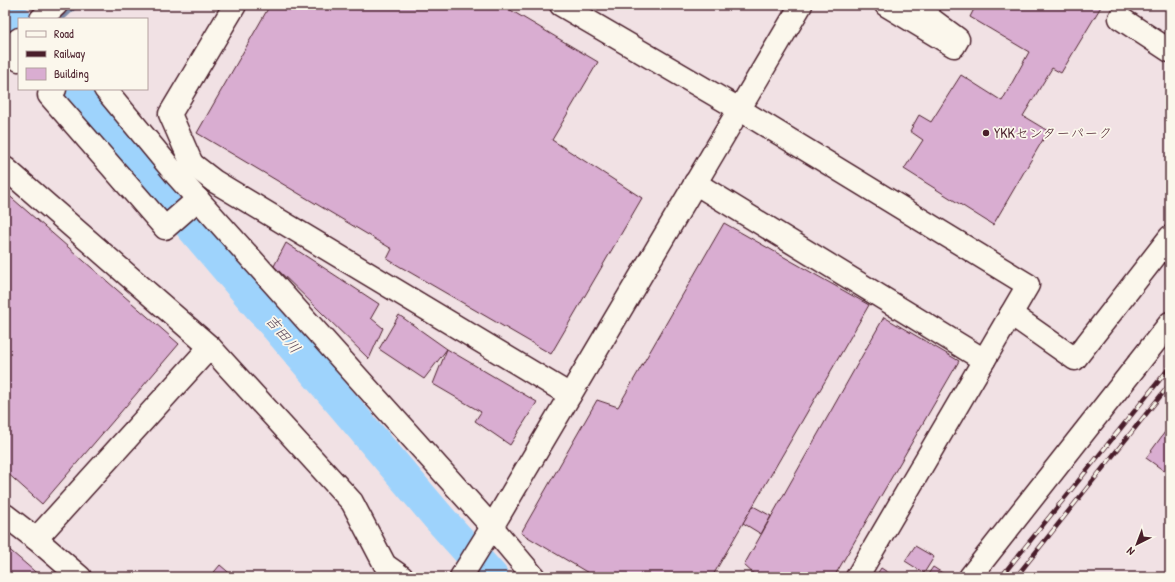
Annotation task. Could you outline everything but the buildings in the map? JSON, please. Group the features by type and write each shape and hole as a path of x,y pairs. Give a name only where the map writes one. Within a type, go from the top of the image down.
{"street":[{"path":"234,5 170,114 185,170 197,200 490,530 534,577"},
{"path":"561,5 739,109 1028,285 857,577"},
{"path":"461,577 801,5"},
{"path":"886,5 954,46 958,39 931,19 920,5"},
{"path":"1120,18 1170,51"},
{"path":"106,90 185,170 221,185 570,395"},
{"path":"49,92 165,228 197,200"},
{"path":"5,168 210,347 352,502 385,565 402,577"},
{"path":"695,183 984,360"},
{"path":"1011,314 1075,359 1170,237"},
{"path":"970,577 1170,323"},
{"path":"36,539 210,347"},
{"path":"5,515 36,539 80,577"}],"waterway":[{"path":"62,18 76,5"},
{"name":"吉田川","path":"5,9 18,23"},
{"name":"吉田川","path":"76,90 439,518 492,577"}],"railway":[{"path":"1001,577 1170,367"},
{"path":"1016,577 1170,384"}],"place":[{"name":"YKKセンターパーク","path":"986,133"}]}
